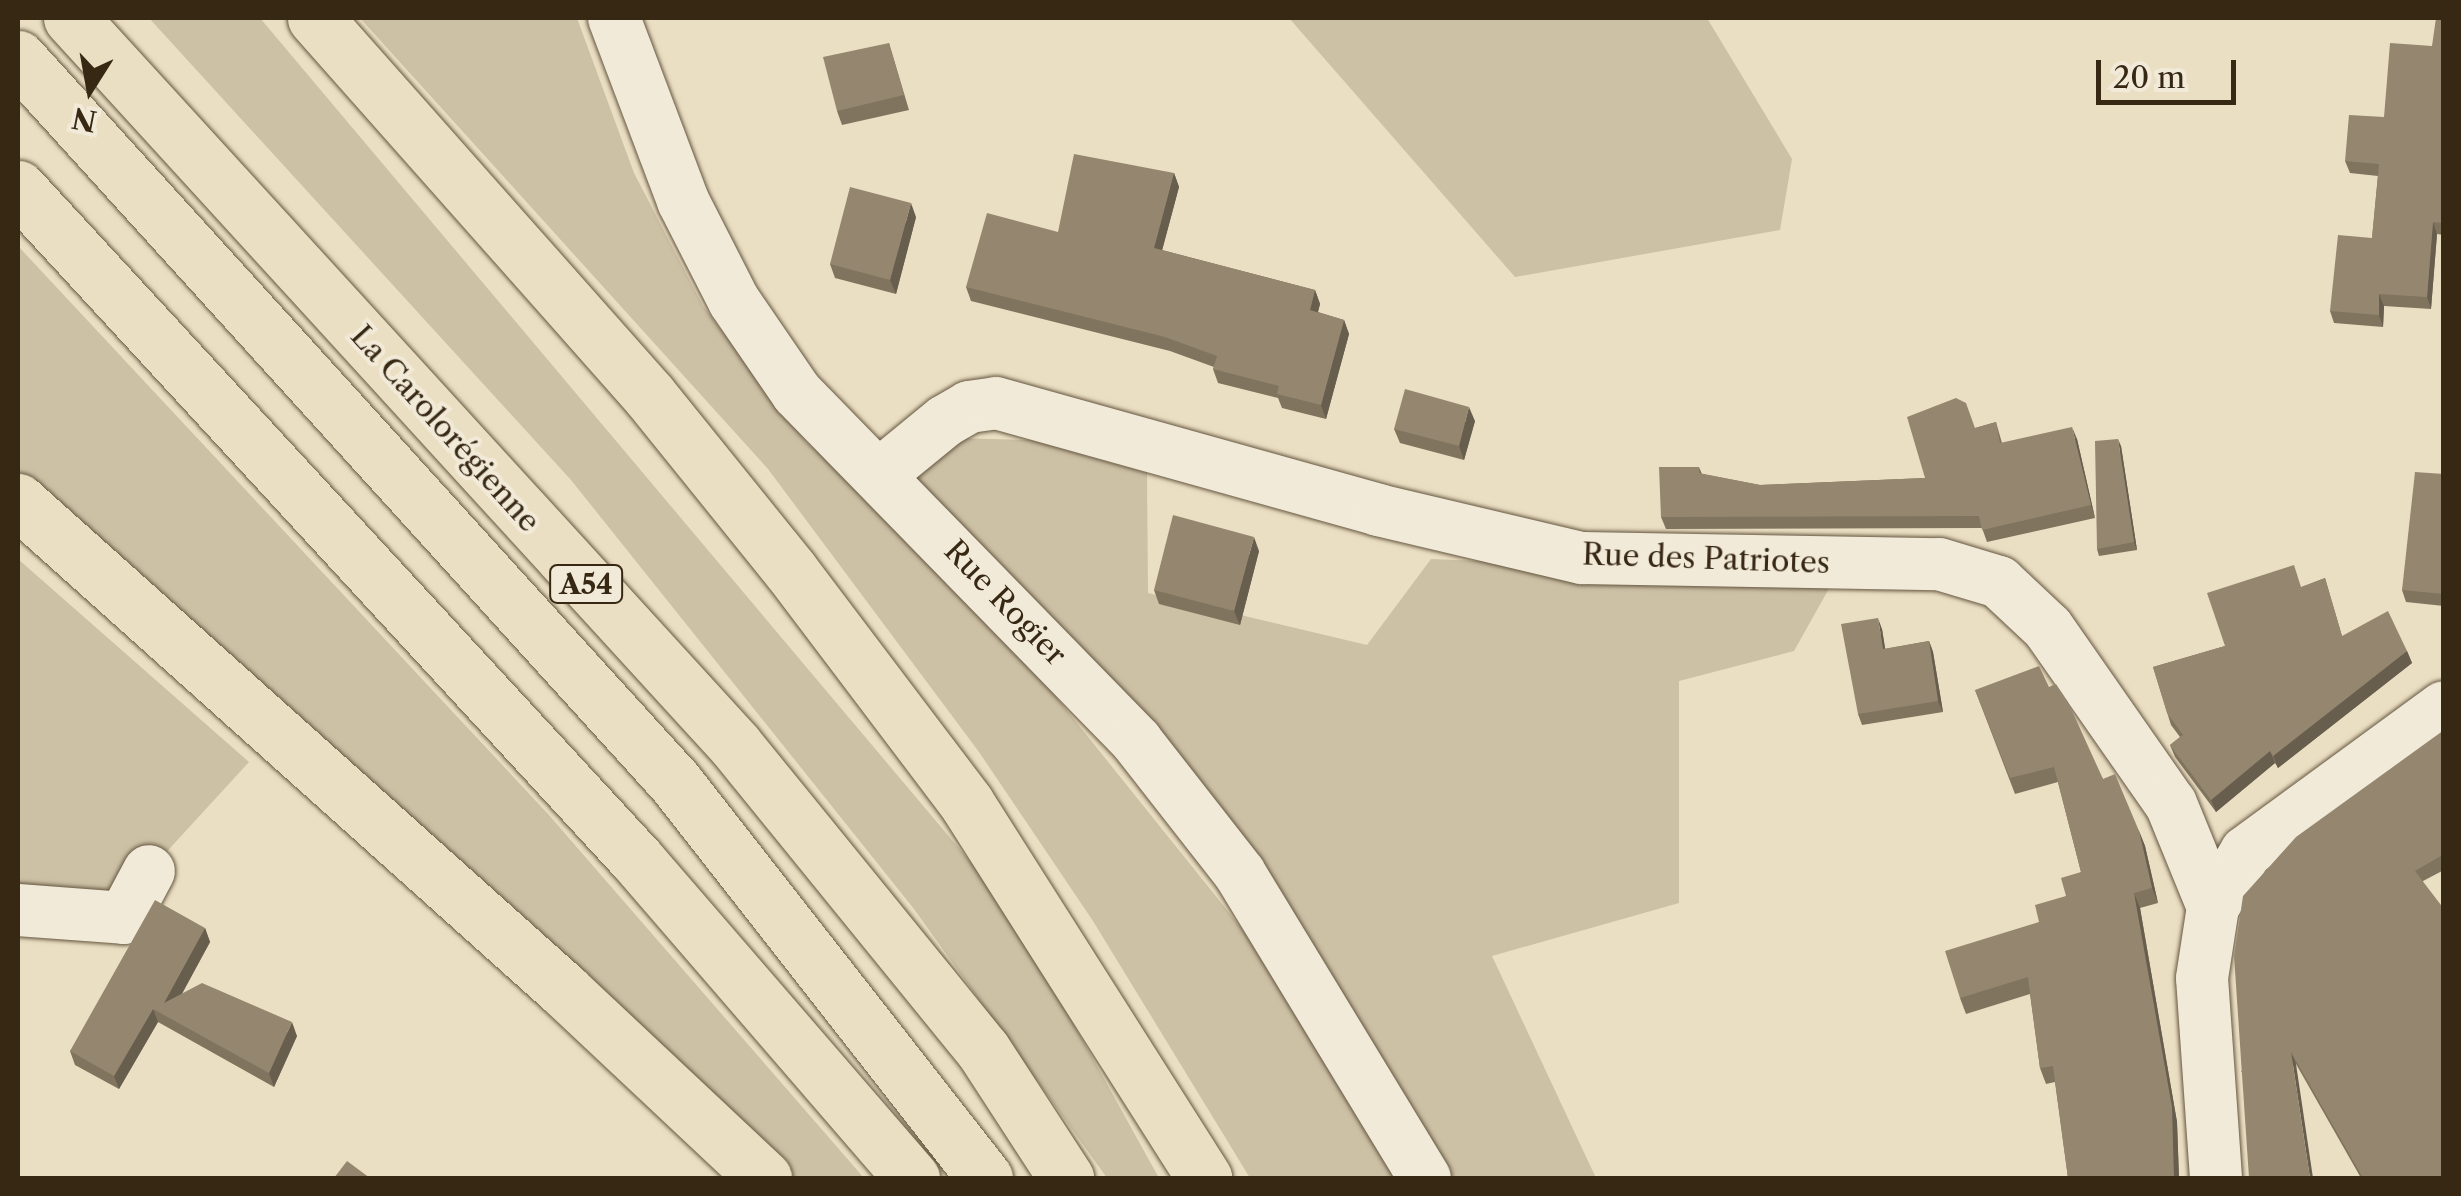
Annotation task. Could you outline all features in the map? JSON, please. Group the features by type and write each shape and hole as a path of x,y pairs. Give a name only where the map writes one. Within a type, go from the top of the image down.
{"highway":[{"name":"La Carolorégienne","path":"71,18 734,745 983,1050 1066,1178"},
{"path":"316,18 649,395 791,570 966,804 1204,1178"},
{"name":"A54","path":"18,58 676,782 985,1178"},
{"path":"18,188 639,862 912,1178"},
{"path":"18,501 565,991 764,1178"}],"street":[{"name":"Rue Rogier","path":"614,18 683,201 734,301 798,393 1137,742 1240,874 1425,1178"},
{"name":"Rue des Patriotes","path":"878,474 946,421 970,407 996,404 1580,558 1939,564 1999,582 2048,628 2171,804 2213,908"},
{"path":"2216,1178 2202,978 2213,908 2246,852 2444,708"},
{"path":"18,910 124,918 149,871"}],"shaded area":[{"path":"149,18 260,18 1010,909 1159,1178 1107,1178 914,909 571,480"},
{"path":"360,18 577,18 634,173 703,306 806,442 943,556 1259,950 1395,1178 1250,1178 1093,921 979,752 768,469"},
{"path":"1289,18 1707,18 1792,159 1780,230 1515,277"},
{"path":"18,246 548,814 864,1178 785,1178 18,474"},
{"path":"951,438 1031,440 1147,473 1148,593 1367,645 1431,559 1836,576 1794,651 1679,681 1679,903 1492,956 1596,1178 1425,1178 1297,966 879,475"},
{"path":"18,559 249,762 149,871 124,918 18,910"}],"building":[{"path":"2436,18 2444,18 2444,223 2433,222 2427,297 2379,294 2379,315 2330,311 2338,235 2372,238 2379,164 2345,161 2349,115 2384,117 2390,43 2432,46"},
{"path":"889,43 904,95 837,111 823,57"},
{"path":"1074,154 1174,173 1154,248 1315,290 1310,310 1344,320 1321,405 1277,394 1279,386 1213,369 1217,356 1165,337 966,287 987,213 1058,232"},
{"path":"850,187 911,203 890,280 830,264"},
{"path":"1405,389 1469,407 1459,446 1394,429"},
{"path":"1956,398 1966,403 1975,428 1996,422 2000,443 2072,427 2091,505 1982,530 1979,516 1661,517 1659,467 1699,467 1699,473 1760,485 1925,478 1907,417"},
{"path":"2118,439 2134,542 2097,549 2095,441"},
{"path":"2415,472 2444,474 2444,594 2402,590"},
{"path":"1173,515 1254,537 1234,611 1154,590"},
{"path":"2294,565 2301,587 2325,578 2342,636 2388,611 2407,651 2273,756 2270,751 2211,800 2170,745 2183,735 2167,713 2153,667 2225,646 2207,593"},
{"path":"1878,618 1883,649 1929,641 1938,701 1858,714 1841,624"},
{"path":"2039,666 2049,687 2056,684 2068,702 2103,779 2115,774 2139,831 2152,888 2134,893 2172,1107 2174,1178 2068,1178 2053,1066 2040,1068 2028,977 1960,998 1945,951 2039,922 2035,905 2066,896 2061,878 2081,872 2054,767 2010,778 1975,690"},
{"path":"2444,730 2444,854 2415,871 2444,909 2444,1178 2363,1178 2291,1052 2310,1178 2249,1178 2234,956 2243,896 2296,837"},
{"path":"155,900 205,928 164,1003 202,983 292,1022 269,1073 153,1009 114,1076 70,1051"},
{"path":"347,1161 370,1178 334,1178"}]}
